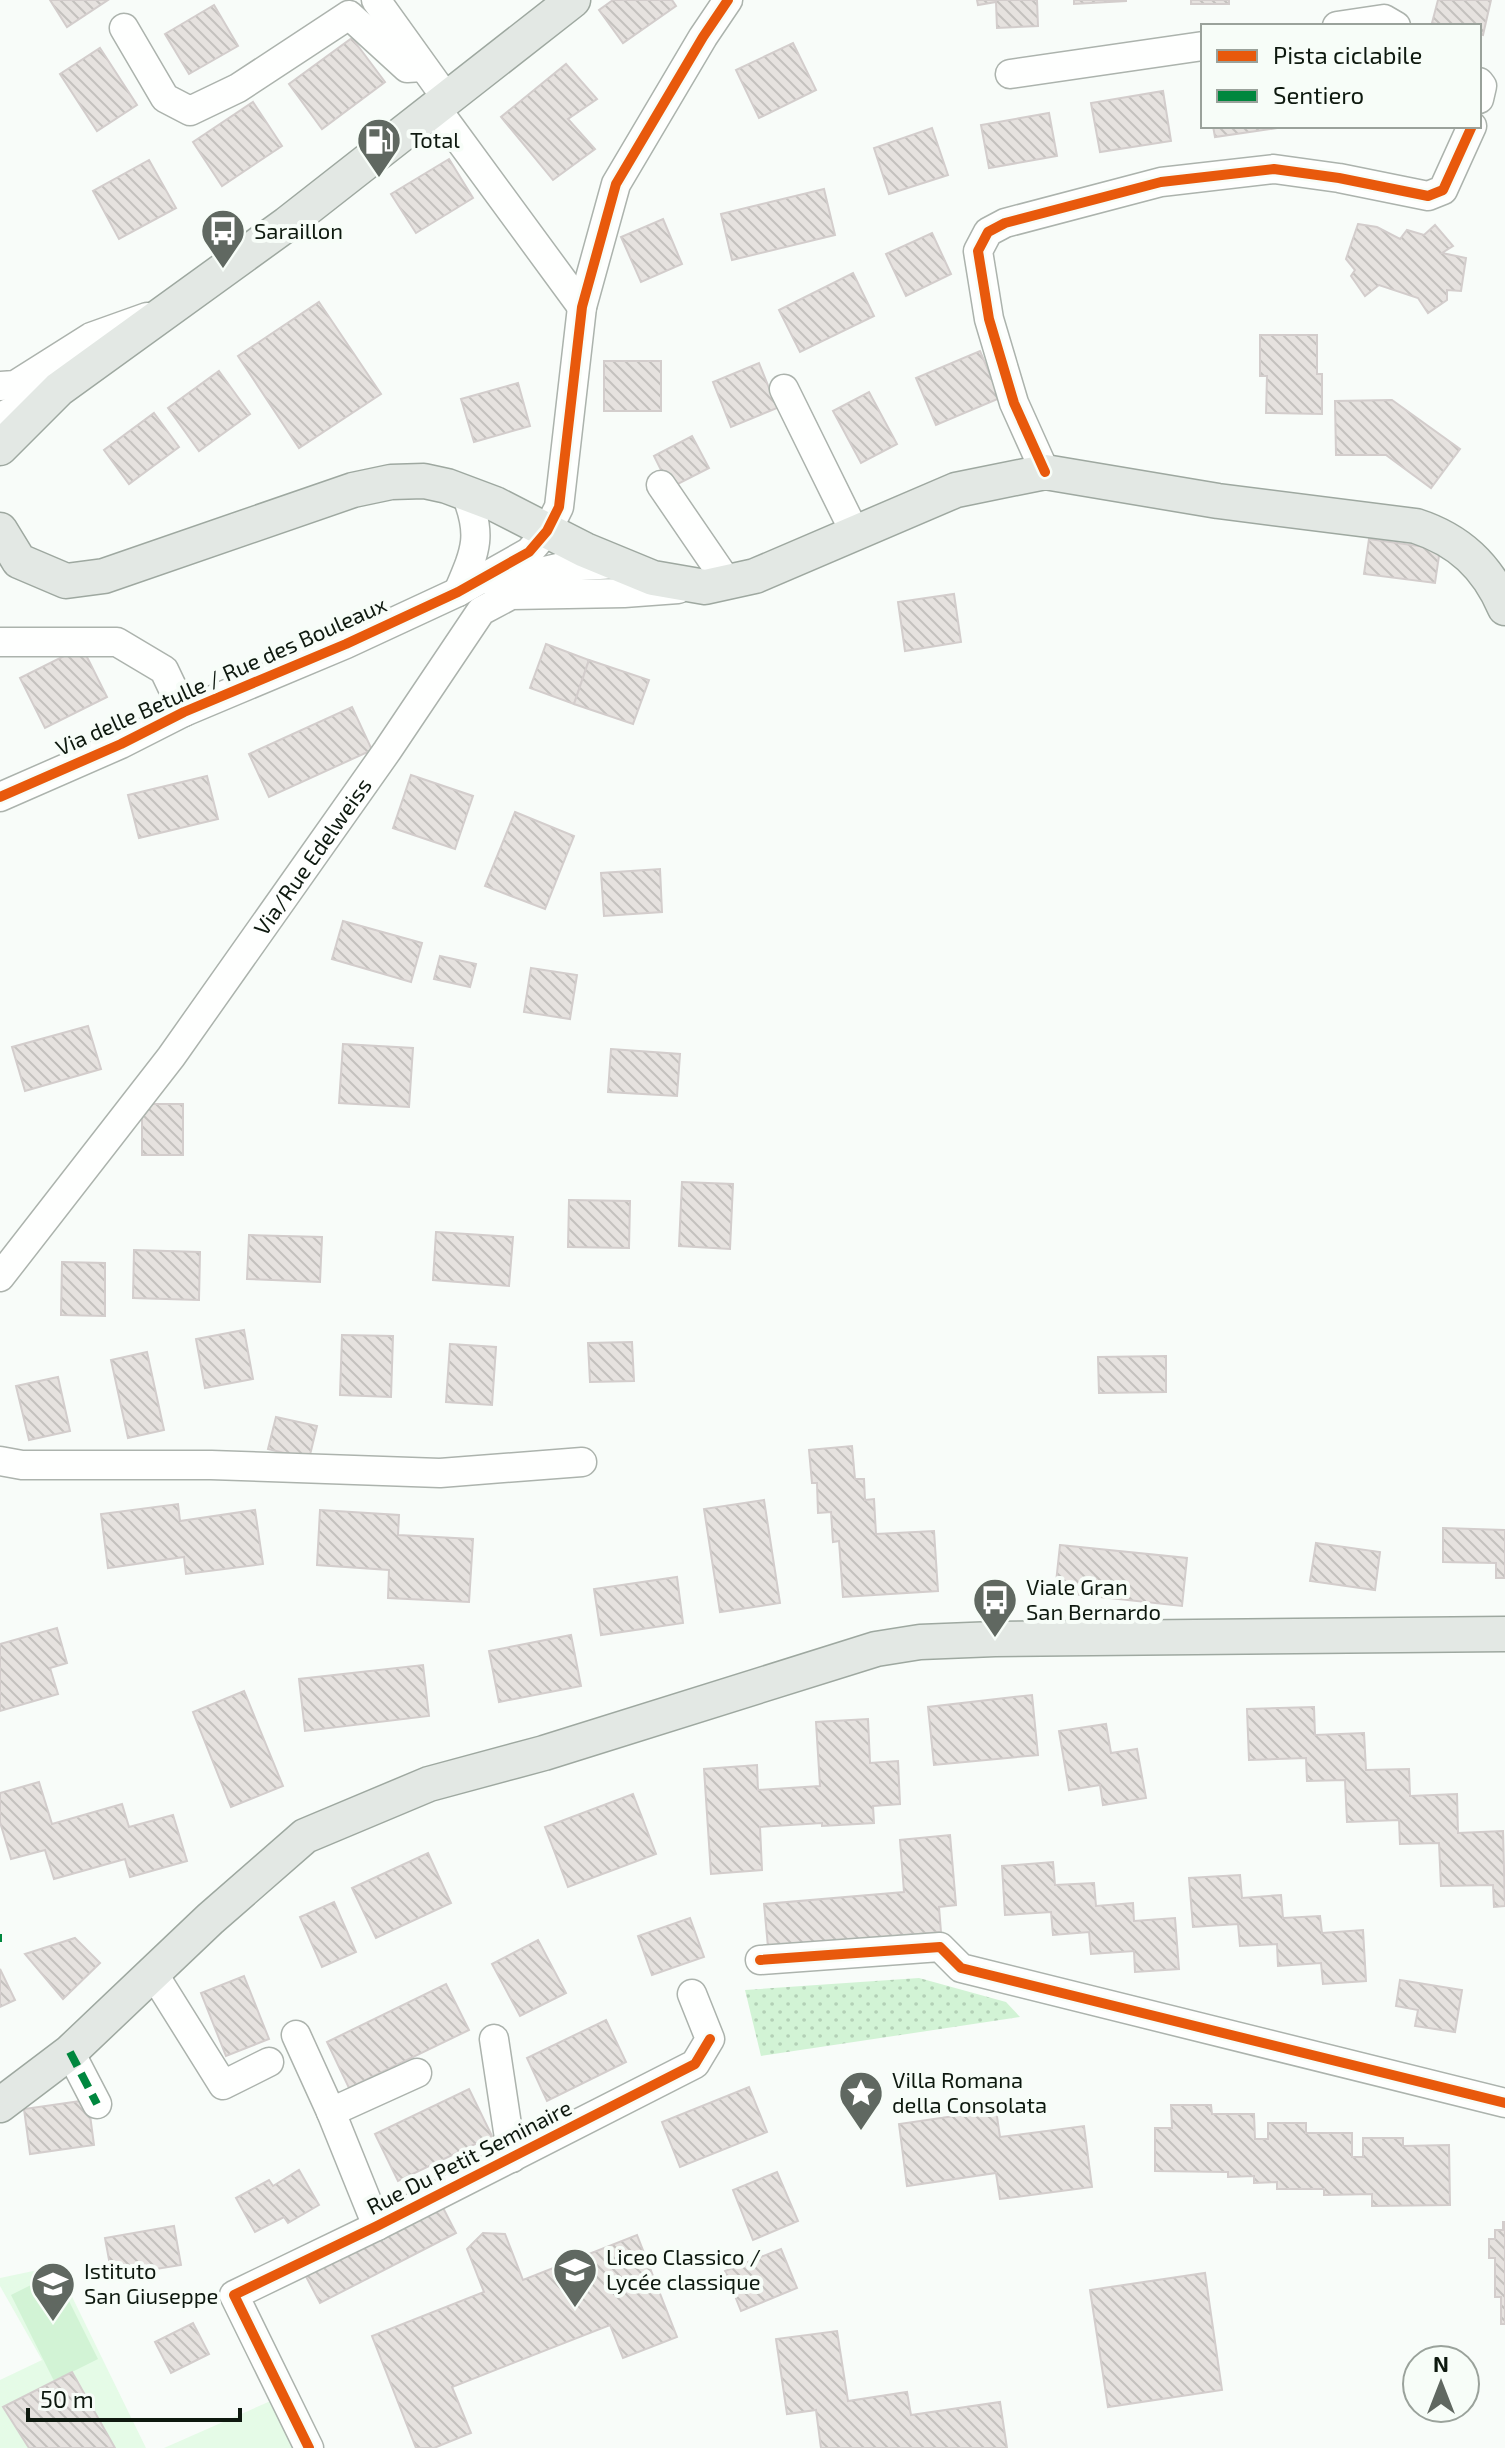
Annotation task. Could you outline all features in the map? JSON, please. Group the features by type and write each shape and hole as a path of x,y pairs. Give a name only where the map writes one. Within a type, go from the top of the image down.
{"main road":[{"path":"0,448 59,389 287,224 573,0"},
{"path":"0,530 19,561 66,581 104,576 353,490 391,482 424,481 465,492 653,578 717,585 755,576 956,490 1045,472 1218,501 1416,526 1437,533 1466,551 1489,577 1505,608"},
{"path":"0,2105 70,2052 210,1919 305,1836 429,1784 544,1753 876,1649 920,1642 1505,1634"}],"street":[{"path":"376,0 423,67 441,104 582,307"},
{"path":"458,592 529,552 547,531 559,507 582,307 616,184 728,0"},
{"path":"124,28 165,98 190,111 238,88 349,15 407,68 423,67"},
{"path":"1350,24 1384,19 1393,24"},
{"path":"1010,74 1201,46"},
{"path":"1045,472 1014,403 989,319 978,251 988,232 1005,223 1161,182 1274,169 1428,196 1443,190 1471,128"},
{"path":"0,386 15,385 91,337 166,310"},
{"path":"0,417 59,389"},
{"path":"784,389 855,533"},
{"path":"661,485 717,585"},
{"path":"458,592 474,554 476,518 465,492"},
{"path":"458,592 562,567 618,564"},
{"name":"Via/Rue Edelweiss","path":"0,1277 171,1057 387,751 481,611 511,595 624,593 717,585"},
{"name":"Via delle Betulle / Rue des Bouleaux","path":"0,797 121,744 184,712 346,644 458,592"},
{"path":"0,642 117,642 164,670 184,712"},
{"path":"0,1461 22,1465 211,1465 440,1473 582,1462"},
{"path":"760,1960 940,1947 961,1968 1505,2103"},
{"path":"153,1973 223,2085 269,2062"},
{"name":"Rue Du Petit Seminaire","path":"309,2448 234,2295 695,2064 710,2039 692,1994"},
{"path":"296,2035 377,2226"},
{"path":"494,2039 512,2158"},
{"path":"70,2052 97,2104"},
{"path":"331,2112 417,2073"}],"shaded area":[{"path":"919,1978 1006,2002 1020,2017 761,2056 745,1990"},
{"name":"Istituto San Giuseppe","path":"57,2266 146,2448 0,2448 0,2380 42,2360 0,2286 0,2278"},
{"path":"55,2273 98,2359 54,2381 11,2295"},
{"path":"275,2399 295,2448 164,2448"}],"building":[{"path":"50,0 108,0 67,27"},
{"path":"613,0 672,0 676,6 623,43 599,10"},
{"path":"977,0 1037,0 1038,26 997,28 996,2 978,5"},
{"path":"1074,0 1126,0 1126,1 1074,4"},
{"path":"1191,0 1229,0 1229,4 1191,4"},
{"path":"1438,0 1491,0 1483,35 1481,24 1432,23"},
{"path":"214,5 238,46 189,74 165,34"},
{"path":"352,38 385,82 322,129 289,84"},
{"path":"793,43 816,90 759,118 736,70"},
{"path":"100,48 137,105 97,131 60,74"},
{"path":"566,64 597,99 568,119 595,149 553,180 501,117"},
{"path":"1163,91 1171,141 1100,152 1091,103"},
{"path":"253,102 282,146 222,186 193,142"},
{"path":"1049,113 1057,156 989,168 981,125"},
{"path":"932,128 948,175 889,194 874,148"},
{"path":"1213,128 1278,128 1215,137"},
{"path":"449,159 473,198 416,233 391,194"},
{"path":"149,160 176,208 119,239 93,191"},
{"path":"824,189 835,235 732,260 721,214"},
{"path":"663,219 682,264 641,282 621,237"},
{"path":"1358,224 1377,227 1400,239 1407,230 1424,235 1435,225 1453,246 1442,253 1466,258 1461,291 1447,290 1447,300 1428,313 1418,298 1379,285 1365,296 1351,276 1355,270 1346,259"},
{"path":"932,233 951,274 906,296 886,254"},
{"path":"853,273 874,316 800,352 779,310"},
{"path":"319,302 381,394 299,448 238,356"},
{"path":"1260,335 1317,335 1317,374 1322,374 1322,414 1266,413 1267,376 1260,376"},
{"path":"980,351 1000,398 936,425 916,378"},
{"path":"604,361 661,361 661,411 604,411"},
{"path":"759,363 777,408 731,427 713,382"},
{"path":"219,371 250,414 199,451 168,408"},
{"path":"518,383 530,426 474,442 461,399"},
{"path":"869,392 897,444 861,463 833,411"},
{"path":"1392,400 1460,449 1431,488 1386,455 1336,455 1335,401"},
{"path":"154,413 179,447 129,484 104,450"},
{"path":"692,436 709,468 670,488 654,456"},
{"path":"1369,539 1440,549 1435,583 1364,574"},
{"path":"954,594 961,642 905,651 898,602"},
{"path":"546,644 589,660 574,704 530,688"},
{"path":"82,647 107,697 45,728 20,678"},
{"path":"589,660 649,680 633,724 574,704"},
{"path":"352,707 372,750 269,797 249,754"},
{"path":"411,775 473,796 455,849 393,828"},
{"path":"207,776 218,819 139,838 128,795"},
{"path":"515,812 574,836 545,909 485,886"},
{"path":"660,869 662,912 604,916 601,873"},
{"path":"343,921 422,943 411,982 332,959"},
{"path":"440,956 476,964 470,987 434,979"},
{"path":"531,968 577,975 570,1019 524,1012"},
{"path":"88,1026 101,1069 25,1091 12,1047"},
{"path":"343,1044 413,1048 409,1107 339,1103"},
{"path":"611,1049 680,1054 677,1096 608,1092"},
{"path":"142,1104 183,1104 183,1155 142,1155"},
{"path":"682,1182 733,1184 730,1249 679,1246"},
{"path":"569,1200 630,1201 629,1248 568,1247"},
{"path":"436,1232 513,1237 509,1286 433,1280"},
{"path":"249,1235 322,1237 320,1282 247,1279"},
{"path":"134,1250 200,1252 199,1300 133,1298"},
{"path":"62,1262 105,1263 105,1316 61,1315"},
{"path":"244,1330 253,1379 205,1388 196,1339"},
{"path":"342,1335 393,1336 391,1397 340,1395"},
{"path":"632,1342 634,1381 590,1382 588,1343"},
{"path":"450,1344 496,1347 492,1405 446,1402"},
{"path":"147,1352 164,1430 128,1438 111,1360"},
{"path":"1166,1356 1166,1392 1099,1393 1098,1357"},
{"path":"58,1377 70,1431 29,1440 16,1386"},
{"path":"276,1417 317,1426 309,1459 268,1449"},
{"path":"852,1446 855,1479 864,1479 865,1500 874,1499 876,1534 934,1531 938,1591 843,1597 839,1541 833,1542 831,1512 818,1513 817,1483 812,1483 809,1450"},
{"path":"764,1500 780,1603 720,1612 704,1509"},
{"path":"178,1504 180,1521 255,1510 263,1564 186,1574 184,1557 108,1568 101,1514"},
{"path":"320,1510 399,1515 398,1535 473,1539 469,1602 388,1598 389,1570 317,1565"},
{"path":"1443,1528 1505,1530 1505,1578 1496,1578 1496,1563 1443,1562"},
{"path":"1316,1543 1380,1552 1375,1590 1310,1581"},
{"path":"1060,1545 1187,1558 1182,1606 1055,1592"},
{"path":"677,1577 683,1623 601,1635 594,1589"},
{"path":"57,1628 67,1663 50,1668 58,1694 0,1711 0,1644"},
{"path":"571,1635 581,1686 499,1702 489,1651"},
{"path":"423,1665 429,1716 305,1731 299,1679"},
{"path":"244,1691 283,1786 231,1807 193,1712"},
{"path":"1032,1695 1038,1755 934,1765 928,1707"},
{"path":"1314,1707 1315,1735 1364,1733 1366,1770 1409,1769 1410,1796 1457,1794 1458,1833 1503,1831 1505,1906 1494,1907 1493,1885 1441,1886 1439,1843 1400,1844 1399,1820 1347,1822 1345,1780 1307,1781 1306,1758 1249,1760 1247,1709"},
{"path":"868,1719 870,1763 898,1761 900,1804 873,1806 874,1823 760,1827 762,1870 711,1874 704,1769 757,1765 758,1790 820,1786 816,1722"},
{"path":"1106,1724 1111,1753 1137,1749 1146,1798 1103,1805 1100,1785 1069,1790 1059,1731"},
{"path":"39,1782 52,1824 122,1804 129,1827 173,1815 187,1861 130,1877 125,1859 54,1879 45,1850 11,1859 0,1822 0,1793"},
{"path":"633,1794 656,1854 568,1887 545,1827"},
{"path":"950,1835 956,1905 939,1907 941,1932 768,1947 764,1904 904,1892 900,1840"},
{"path":"428,1853 451,1903 376,1938 352,1888"},
{"path":"1053,1862 1055,1885 1094,1883 1096,1906 1133,1903 1134,1921 1175,1918 1179,1969 1135,1972 1134,1951 1091,1954 1089,1932 1053,1935 1051,1912 1005,1915 1002,1866"},
{"path":"1240,1875 1242,1898 1281,1895 1283,1918 1320,1916 1322,1933 1363,1930 1366,1981 1323,1984 1321,1963 1278,1966 1277,1944 1240,1946 1238,1924 1193,1927 1189,1878"},
{"path":"334,1902 356,1952 322,1967 300,1917"},
{"path":"690,1918 704,1957 652,1975 638,1936"},
{"path":"75,1938 100,1963 63,1999 25,1954"},
{"path":"538,1940 566,1993 520,2016 492,1964"},
{"path":"0,1969 15,2000 0,2007"},
{"path":"244,1976 269,2039 226,2056 201,1993"},
{"path":"1400,1980 1462,1990 1455,2032 1415,2026 1418,2010 1396,2006"},
{"path":"446,1984 469,2030 349,2088 327,2042"},
{"path":"606,2020 626,2062 547,2101 527,2058"},
{"path":"749,2087 767,2132 680,2167 662,2122"},
{"path":"469,2089 492,2136 398,2181 375,2134"},
{"path":"88,2100 94,2145 30,2154 24,2109"},
{"path":"1171,2105 1211,2105 1212,2114 1254,2114 1255,2139 1268,2139 1268,2123 1306,2123 1306,2133 1352,2133 1352,2157 1363,2157 1363,2138 1403,2138 1403,2146 1449,2145 1450,2205 1372,2206 1372,2194 1324,2195 1324,2189 1277,2189 1277,2182 1254,2183 1254,2176 1228,2177 1228,2172 1155,2171 1155,2128 1172,2128"},
{"path":"996,2110 1000,2137 1084,2126 1092,2187 1000,2199 996,2173 907,2186 899,2124"},
{"path":"299,2170 319,2205 288,2223 284,2217 255,2232 236,2198 269,2180 273,2186"},
{"path":"777,2172 798,2221 753,2240 733,2190"},
{"path":"438,2198 456,2233 320,2303 302,2269"},
{"path":"1503,2222 1505,2324 1501,2324 1501,2297 1495,2297 1495,2258 1489,2258 1489,2239 1495,2239 1495,2230 1503,2230"},
{"path":"174,2226 181,2265 112,2276 105,2238"},
{"path":"483,2233 505,2234 523,2280 637,2235 677,2337 623,2358 610,2325 452,2387 471,2433 434,2448 416,2448 372,2336 484,2292 467,2249"},
{"path":"781,2249 797,2288 741,2311 725,2271"},
{"path":"1205,2273 1222,2390 1108,2407 1090,2290"},
{"path":"193,2323 209,2354 171,2373 155,2342"},
{"path":"837,2331 848,2401 907,2392 911,2415 1000,2402 1007,2448 821,2448 816,2410 787,2414 776,2339"},
{"path":"72,2372 115,2448 29,2448 3,2407"}],"marked path":[{"path":"70,2052 97,2104"}],"cycle path":[{"path":"0,797 121,744 184,712 346,644 458,592 529,552 547,531 559,507 582,307 616,184 728,0"},
{"path":"1045,472 1014,403 989,319 978,251 988,232 1005,223 1161,182 1274,169 1428,196 1443,190 1471,128"},
{"path":"760,1960 940,1947 961,1968 1505,2103"},
{"path":"309,2448 234,2295 695,2064 710,2039"}],"place":[{"name":"Total","path":"379,179"},
{"name":"Saraillon","path":"223,270"},
{"name":"Viale Gran San Bernardo","path":"995,1639"},
{"name":"Villa Romana della Consolata","path":"861,2132"},
{"name":"Liceo Classico / Lycée classique","path":"575,2309"},
{"name":"Istituto San Giuseppe","path":"53,2323"}]}
